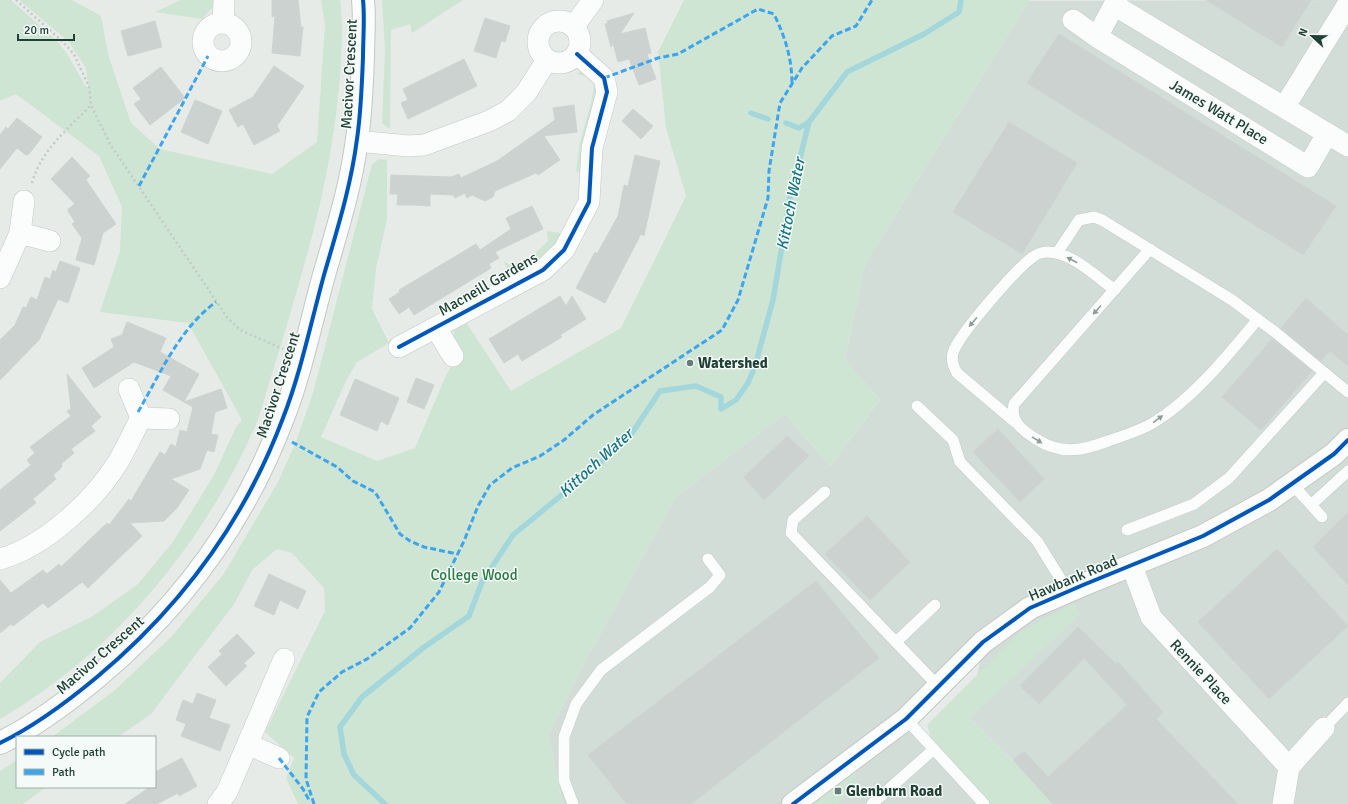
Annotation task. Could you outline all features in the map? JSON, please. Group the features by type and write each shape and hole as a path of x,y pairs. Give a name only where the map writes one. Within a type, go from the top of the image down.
{"street":[{"path":"223,23 224,0"},
{"name":"Macivor Crescent","path":"0,743 16,736 74,697 129,651 170,608 205,565 238,513 261,469 283,418 344,208 357,141 362,92 363,0"},
{"path":"574,26 593,0"},
{"path":"1097,37 1115,3 1348,146"},
{"path":"1285,106 1348,4"},
{"name":"James Watt Place","path":"1073,20 1097,37 1308,167 1327,134"},
{"path":"555,21 565,21 574,26 580,40 577,54 571,60 563,64 554,63 547,60 540,53 537,43 539,33 546,25 555,21"},
{"name":"Macneill Gardens","path":"399,347 543,270 564,250 589,202 592,148 607,92 604,78 577,54"},
{"path":"357,141 408,146 424,145 490,121 508,111 526,93 547,60"},
{"path":"0,278 20,233 24,201"},
{"path":"20,233 50,241"},
{"name":"Macneill Gardens","path":"436,328 452,356"},
{"path":"0,559 25,549 70,517 99,487 117,462 140,418 129,390"},
{"path":"140,418 169,419"},
{"name":"Hawbank Road","path":"793,804 906,719 989,638 1030,608 1203,536 1269,500 1334,454 1348,440"},
{"name":"Rennie Place","path":"1132,566 1151,617 1289,767"},
{"path":"218,804 227,792 284,659"},
{"path":"1282,804 1289,767 1324,728"},
{"path":"248,744 280,758"}],"lane":[{"path":"1057,253 1079,220 1094,217 1150,249 1232,300 1258,319 1348,392"},
{"path":"1016,423 1012,413 1014,404 1150,249"},
{"path":"1115,290 1073,260 1057,253 1046,252 1034,256 1018,270 964,333 953,353 952,364 957,373 1028,434 1042,444 1073,451 1091,447 1126,435 1152,423 1176,406 1203,380 1258,319"},
{"path":"1127,530 1194,504 1229,478 1324,373"},
{"path":"917,406 953,440 960,462 1037,541 1068,591"},
{"path":"1311,505 1348,471"},
{"path":"1292,484 1322,517"},
{"path":"825,492 792,520 790,533 938,687"},
{"path":"574,804 564,780 564,737 576,704 601,670 710,587 720,574 708,559"},
{"path":"896,642 935,605"},
{"path":"1324,728 1348,703"},
{"path":"906,719 984,804"},
{"path":"872,804 934,749"}],"path":[{"path":"16,0 62,41 74,54 88,87 91,105 110,144 227,317 246,333 283,349"},
{"path":"24,201 30,192 35,171 47,151 91,105"},
{"path":"281,357 285,342"}],"shaded area":[{"path":"1348,0 1348,804 1056,804 970,718 983,643 907,719 985,804 563,804 548,735 581,669 676,497 785,414 830,466 880,400 845,360 865,264 1029,1"}],"green space":[{"path":"0,0 11,0 59,43 86,87 88,87 86,68 69,42 19,0 72,0 101,16 108,54 131,123 160,149 272,174 317,142 325,24 321,0 340,0 342,31 337,110 325,182 290,316 255,427 209,514 181,555 150,593 116,629 80,662 41,692 0,719 0,683 40,642 93,616 138,584 172,543 214,475 236,427 242,420 188,323 100,312 120,251 122,207 99,156 16,94 0,101"},
{"path":"181,0 216,0 213,7 202,19 155,12"},
{"path":"382,0 463,0 412,33 410,24 391,30 390,129 382,123 385,49"},
{"name":"College Wood","path":"684,0 1032,0 1029,1 865,264 845,360 880,400 830,466 785,414 676,497 581,669 548,735 563,804 298,804 286,778 294,758 265,732 325,611 324,588 292,553 277,549 253,569 234,604 151,714 119,736 53,736 115,690 172,636 223,575 278,482 295,444 313,393 372,164 379,159 387,160 387,220 376,268 372,309 389,343 357,362 347,379 321,437 377,461 415,448 447,373 458,358 453,329 466,322 511,391 621,328 686,196 666,128 658,52"},
{"path":"582,70 600,82 586,171 576,172 580,142 591,103 594,85 589,77 577,74"},
{"path":"547,231 562,233 552,249 541,260 511,278 504,262 512,265 532,256 548,241"},
{"path":"1075,603 1080,615 970,718 1056,804 985,804 934,749 927,725 1020,632"},
{"path":"16,761 16,788 45,788 23,804 0,804 0,771"},
{"path":"856,770 856,784 838,804 812,804"}],"building":[{"path":"272,0 298,0 301,27 303,27 300,56 272,53 275,16 272,17"},
{"path":"1206,0 1311,0 1282,47"},
{"path":"634,13 620,34 645,28 651,53 647,54 656,79 639,85 629,59 618,62 613,43 611,47 605,24 608,23 607,21"},
{"path":"485,18 510,26 505,42 501,41 496,58 474,51"},
{"path":"155,21 162,47 128,56 121,31"},
{"path":"1059,34 1336,206 1303,255 1027,83"},
{"path":"464,59 477,86 408,119 401,103 408,100 403,89"},
{"path":"274,66 304,86 277,126 280,131 254,145 243,124 238,127 229,110 253,97"},
{"path":"161,67 185,98 150,125 134,104 141,99 133,88"},
{"path":"195,100 222,111 208,144 181,132"},
{"path":"574,105 577,132 544,136 560,160 538,175 536,173 495,191 493,197 485,201 472,195 467,198 465,193 455,198 453,195 430,194 430,206 397,205 398,194 390,194 391,175 451,177 459,174 461,178 497,161 555,120 553,108"},
{"path":"633,109 653,126 641,139 622,121"},
{"path":"17,118 42,137 29,154 26,155 17,148 0,169 0,135 6,127 8,129"},
{"path":"1009,122 1077,163 1022,254 953,212"},
{"path":"635,155 660,161 644,236 641,234 605,303 576,288 595,252 597,254 618,216 624,185 628,186"},
{"path":"72,157 90,176 86,180 116,224 103,233 94,265 76,260 82,238 72,224 75,222 68,211 68,209 75,204 51,179"},
{"path":"532,206 543,229 495,252 499,258 489,264 491,268 414,315 409,307 399,314 389,299 400,292 399,290 476,244 480,250 511,229 506,218"},
{"path":"60,261 80,268 68,303 58,299 39,340 0,380 0,340 15,325 23,307 26,308 31,297 37,300 45,277 50,279 53,270 56,272"},
{"path":"560,296 566,306 572,296 586,319 560,335 562,337 522,361 518,354 504,363 489,339"},
{"path":"1306,298 1348,335 1348,366 1330,351 1321,361 1281,328"},
{"path":"127,322 166,338 160,352 199,374 184,402 163,390 171,376 134,362 94,388 82,368 114,347 111,339 122,335"},
{"path":"1272,339 1312,371 1261,430 1222,397"},
{"path":"67,374 101,417 91,426 95,431 71,449 74,453 61,464 62,466 60,469 53,475 56,479 33,499 36,503 0,531 0,490 31,465 27,460 35,453 30,447 71,416 67,411 71,409"},
{"path":"416,378 434,385 424,409 407,402"},
{"path":"355,379 399,398 388,425 381,421 377,431 340,415"},
{"path":"221,389 227,408 215,412 211,434 218,435 214,452 207,450 200,469 171,479 189,490 177,508 164,521 130,523 142,536 88,588 82,582 48,608 43,603 13,626 11,624 0,633 0,580 11,593 43,570 47,574 59,564 61,567 107,523 109,525 129,499 131,501 160,452 165,455 171,444 176,447 180,430 187,432 193,407 184,402"},
{"path":"998,429 1044,479 1020,502 973,452"},
{"path":"787,436 809,456 764,500 744,477"},
{"path":"1348,512 1348,585 1313,547"},
{"path":"867,516 910,562 870,600 825,554"},
{"path":"1277,549 1348,626 1269,699 1198,622"},
{"path":"269,574 306,591 298,609 280,600 274,615 254,606"},
{"path":"816,581 879,658 691,804 627,804 588,755"},
{"path":"1078,627 1116,664 1118,662 1163,712 1156,719 1238,804 1053,804 1013,760 1024,751 1048,777 1127,705 1084,658 1039,704 1020,686"},
{"path":"237,634 255,653 244,663 247,666 226,686 208,667 222,654 219,651"},
{"path":"197,693 216,700 209,718 230,725 220,751 181,736 186,724 176,720 183,700 193,704"},
{"path":"182,758 197,786 179,796 178,793 157,804 125,804 149,788 156,788 156,771"}],"waterway":[{"name":"Kittoch Water","path":"385,804 354,775 344,754 340,727 362,697 423,648 469,616 482,582 513,535 586,475 630,436 660,391 696,386 721,397 721,409 736,400 748,383 755,366 773,300 790,198 809,122 847,72 924,34 959,12 961,0"},
{"path":"751,113 768,119"},
{"path":"786,123 799,128 809,122"}],"marked path":[{"path":"314,804 306,779 307,717 319,692 342,672 367,659 410,628 439,592 464,541 478,506 490,485 512,468 540,456 564,440 593,415 722,330 738,300 768,198 769,171 780,103 802,68 832,36 856,26 872,0"},
{"path":"604,78 658,58 678,54 758,9 774,14 785,39 791,65 792,84"},
{"path":"139,186 208,56"},
{"path":"138,412 171,353 191,325 216,302"},
{"path":"292,442 337,467 353,481 375,492 400,534 410,541 424,547 457,554"},
{"path":"279,758 303,789 309,800"}],"cycle path":[{"path":"0,743 38,721 74,695 128,650 156,621 183,591 207,560 229,527 267,456 283,418 295,383 351,174 361,98 364,28 363,0"},
{"path":"399,347 543,270 564,250 589,202 592,148 607,92 604,78 577,54"},
{"path":"793,804 906,719 983,642 1030,608 1203,536 1269,500 1334,454 1348,440"}],"place":[{"name":"Watershed","path":"690,363"},
{"name":"Glenburn Road","path":"838,791"}]}
